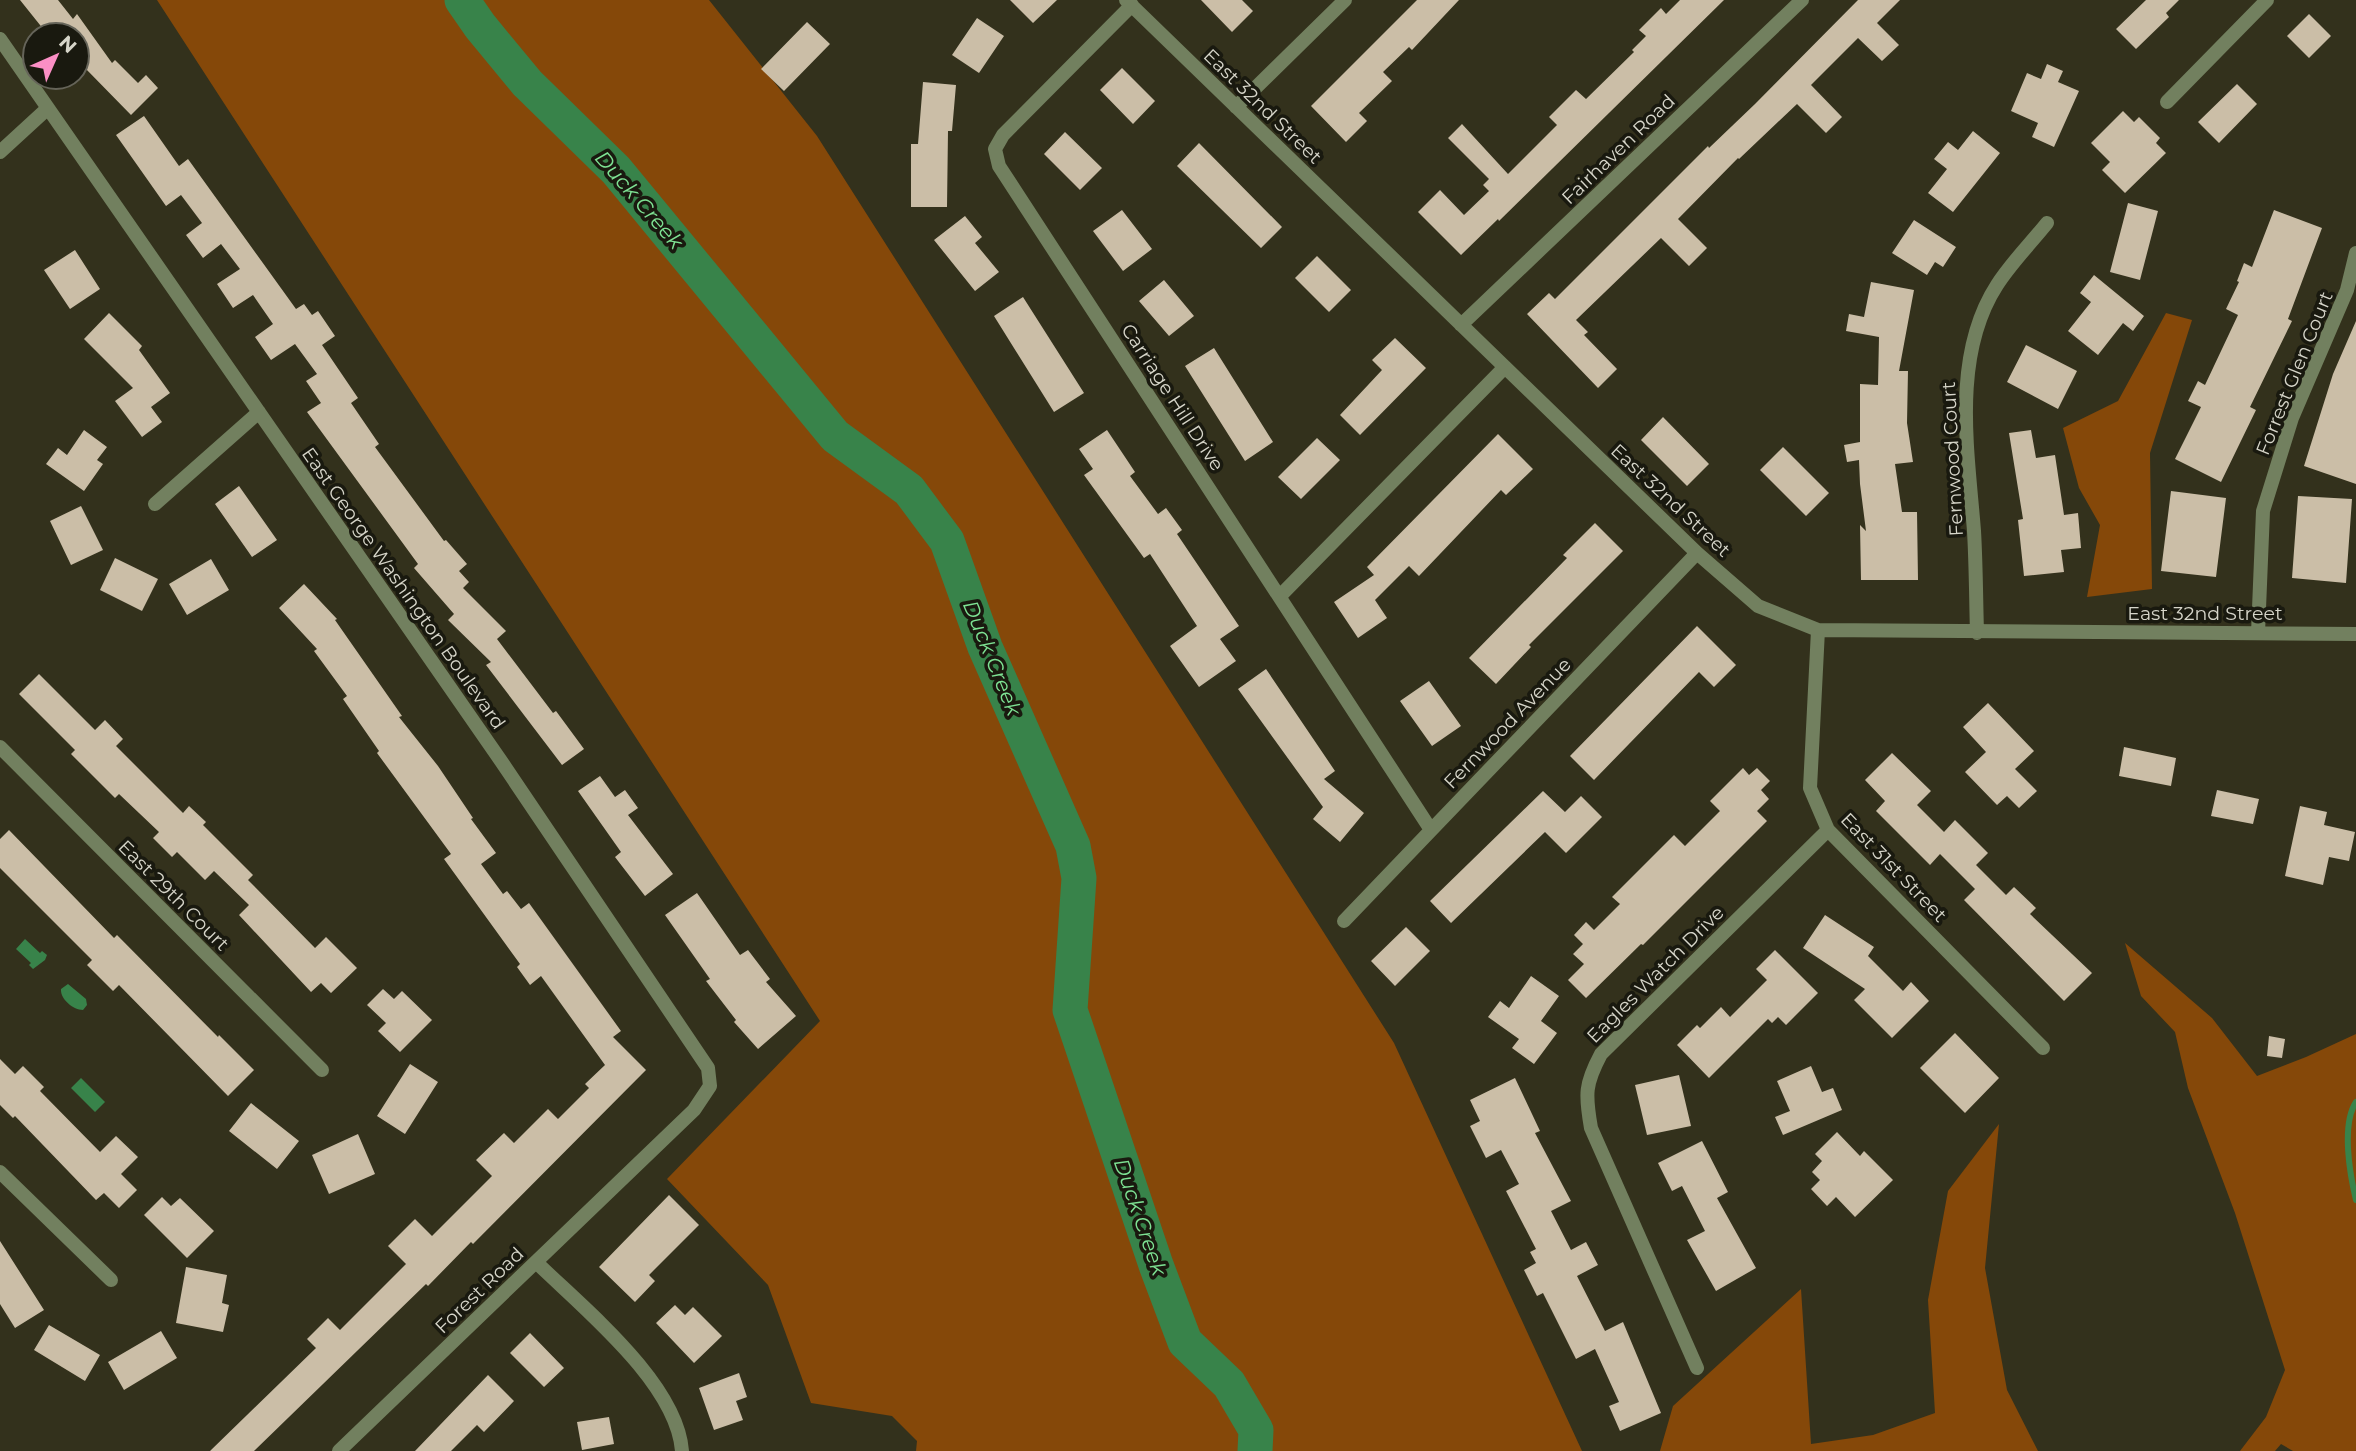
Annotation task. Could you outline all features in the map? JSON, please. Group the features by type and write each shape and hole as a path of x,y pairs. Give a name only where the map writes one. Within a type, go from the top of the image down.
{"street":[{"path":"1237,107 1345,0"},
{"name":"Fairhaven Road","path":"1461,325 1802,0"},
{"path":"2167,102 2267,0"},
{"name":"East 32nd Street","path":"1129,3 1697,553 1758,606 1818,630 2356,634"},
{"name":"Carriage Hill Drive","path":"1129,3 1003,135 995,149 999,166 1431,830"},
{"name":"East George Washington Boulevard","path":"0,39 501,761 708,1068 710,1086 694,1110 646,1156"},
{"path":"0,152 48,108"},
{"name":"Fernwood Court","path":"1977,633 1975,548 1966,422 1967,369 1978,326 1996,285 2048,223"},
{"name":"Forrest Glen Court","path":"2258,632 2263,510 2292,418 2347,290 2356,253"},
{"path":"1280,596 1505,367"},
{"path":"155,504 259,412"},
{"name":"Fernwood Avenue","path":"1344,921 1697,553"},
{"name":"East 31st Street","path":"1818,630 1810,788 1828,830 2043,1048"},
{"name":"East 29th Court","path":"0,747 322,1070"},
{"name":"Eagles Watch Drive","path":"1697,1368 1591,1128 1586,1099 1590,1076 1601,1054 1828,830"},
{"name":"Forest Road","path":"340,1451 646,1156"},
{"path":"0,1172 111,1280"},
{"path":"536,1262 620,1342 666,1402 681,1440 682,1451"}],"shaded area":[{"path":"157,0 709,0 817,136 1394,1043 1582,1451 916,1451 917,1441 892,1416 811,1403 768,1285 667,1179 820,1021"},
{"path":"2166,313 2192,320 2150,453 2152,589 2087,597 2100,525 2079,488 2063,428 2118,401"},
{"path":"25,939 40,953 42,951 47,955 45,960 33,969 29,965 31,963 16,949"},
{"path":"2125,943 2212,1018 2257,1076 2356,1034 2356,1451 2293,1451 2281,1444 2275,1451 2240,1451 2266,1417 2285,1370 2235,1213 2188,1088 2175,1032 2141,996"},
{"path":"68,984 86,999 87,1005 83,1010 71,1006 65,1000 61,989"},
{"path":"81,1078 105,1102 95,1112 71,1088"},
{"path":"1999,1124 1985,1268 2007,1390 2038,1451 1660,1451 1673,1406 1801,1289 1811,1444 1873,1435 1935,1413 1928,1300 1948,1191"}],"building":[{"path":"20,0 58,0 73,19 77,14 82,21 37,21"},
{"path":"1010,0 1057,0 1033,23"},
{"path":"1201,0 1242,0 1253,11 1232,32"},
{"path":"1417,0 1459,0 1412,50 1409,47 1383,72 1392,81 1359,113 1367,121 1346,142 1311,106"},
{"path":"1680,0 1724,0 1461,255 1418,212 1440,190 1464,215 1489,191 1483,185 1489,179 1448,138 1462,124 1508,174 1557,125 1549,117 1576,90 1586,99 1634,52 1632,50 1646,36 1639,30 1661,8 1666,14"},
{"path":"1858,0 1900,0 1877,23 1899,45 1882,61 1858,38 1811,85 1842,117 1826,133 1797,104 1738,158 1678,219 1707,248 1689,266 1661,238 1576,320 1588,332 1584,335 1617,369 1598,388 1527,314 1549,293 1555,299"},
{"path":"2146,0 2179,0 2166,13 2169,17 2136,49 2116,29"},
{"path":"2309,14 2331,36 2309,58 2287,36"},
{"path":"977,18 1004,36 979,73 952,55"},
{"path":"807,22 830,44 784,91 761,69"},
{"path":"91,34 112,63 115,60 138,83 146,75 158,88 131,115 91,74"},
{"path":"2047,64 2063,71 2058,82 2079,91 2054,147 2032,137 2038,123 2011,111 2027,73 2041,79"},
{"path":"1122,68 1155,101 1133,124 1100,90"},
{"path":"923,82 956,85 952,131 948,131 947,207 911,207 911,144 918,144"},
{"path":"2237,84 2257,104 2219,143 2198,122"},
{"path":"2123,111 2134,122 2139,117 2160,138 2156,143 2166,153 2125,193 2102,170 2110,162 2091,143"},
{"path":"144,116 179,166 188,159 296,309 304,304 312,315 318,311 335,336 322,345 358,398 351,403 379,444 375,447 444,541 446,540 467,564 459,571 469,582 463,588 506,631 497,639 584,749 562,765 486,665 491,662 448,620 454,614 414,568 418,564 307,412 321,403 306,381 317,374 295,344 271,360 255,337 273,324 253,295 233,308 217,284 240,269 221,244 203,258 186,235 202,223 181,195 166,206 116,135"},
{"path":"1973,131 2000,153 1953,212 1928,193 1947,169 1934,159 1948,142 1958,150"},
{"path":"1065,132 1102,168 1080,190 1044,154"},
{"path":"1199,143 1282,227 1261,248 1177,166"},
{"path":"2128,203 2158,211 2140,280 2110,272"},
{"path":"1122,210 1152,249 1123,271 1093,231"},
{"path":"2274,210 2322,228 2288,319 2292,321 2250,407 2256,410 2221,482 2175,459 2201,407 2188,401 2198,381 2205,385 2238,315 2226,309 2239,282 2237,281 2244,263 2252,267"},
{"path":"965,216 982,237 975,243 999,272 975,291 934,240"},
{"path":"1914,220 1956,247 1943,267 1935,262 1927,275 1892,253"},
{"path":"75,250 100,289 70,309 44,270"},
{"path":"1317,256 1351,290 1329,312 1295,278"},
{"path":"2094,275 2144,316 2133,331 2123,323 2098,355 2068,331 2091,302 2080,293"},
{"path":"1164,280 1194,316 1169,336 1139,301"},
{"path":"1871,282 1914,290 1899,371 1908,371 1907,423 1913,462 1895,464 1902,512 1917,512 1918,580 1861,580 1860,525 1866,531 1859,460 1847,462 1844,445 1860,442 1860,384 1878,385 1879,337 1846,331 1849,314 1864,317"},
{"path":"1023,297 1084,393 1054,412 994,316"},
{"path":"109,313 142,346 139,350 170,393 151,407 162,422 142,437 115,401 133,388 84,339"},
{"path":"2356,321 2356,484 2304,466 2333,374"},
{"path":"1395,338 1426,368 1360,435 1340,415 1382,370 1372,360"},
{"path":"2026,345 2077,371 2058,409 2007,382"},
{"path":"1214,348 1273,442 1245,461 1185,366"},
{"path":"1663,417 1709,464 1687,486 1641,440"},
{"path":"84,430 107,447 97,460 103,464 84,491 46,464 58,448 67,455"},
{"path":"1107,430 1135,472 1130,476 1158,514 1166,508 1182,530 1177,534 1239,626 1220,639 1236,661 1199,687 1170,646 1197,626 1150,554 1144,558 1084,475 1093,469 1079,449"},
{"path":"2031,430 2036,458 2055,455 2064,515 2078,513 2081,548 2061,550 2064,572 2024,576 2018,520 2023,519 2009,433"},
{"path":"1498,434 1533,469 1506,495 1501,490 1419,576 1409,566 1375,600 1387,618 1358,638 1334,602 1374,575 1367,567"},
{"path":"1317,438 1340,460 1301,499 1278,477"},
{"path":"1783,447 1829,493 1806,516 1760,470"},
{"path":"239,486 277,540 252,557 215,504"},
{"path":"2171,491 2226,498 2216,577 2161,571"},
{"path":"2298,496 2352,499 2346,583 2292,578"},
{"path":"81,506 103,550 71,565 50,521"},
{"path":"1595,523 1623,551 1529,645 1531,647 1496,684 1469,658 1567,558 1563,555"},
{"path":"115,558 158,579 142,611 100,590"},
{"path":"211,559 229,590 187,615 169,584"},
{"path":"304,584 337,619 335,620 402,716 399,717 438,766 496,853 481,864 503,894 507,891 521,909 529,903 621,1031 613,1037 646,1070 473,1244 471,1242 428,1286 426,1284 254,1451 210,1451 316,1348 307,1339 328,1318 340,1330 406,1264 388,1246 415,1219 432,1236 492,1176 476,1160 504,1133 514,1143 548,1109 558,1119 589,1088 585,1084 605,1065 541,976 530,985 517,967 520,964 444,859 451,854 377,753 379,751 343,699 347,696 314,651 317,649 279,608"},
{"path":"1697,626 1736,665 1714,687 1699,672 1594,780 1570,756"},
{"path":"1266,669 1335,771 1324,779 1364,813 1340,842 1313,819 1323,807 1238,689"},
{"path":"39,674 95,730 105,720 123,739 116,746 183,813 189,806 206,822 203,825 253,875 248,880 315,948 326,937 357,968 331,993 321,983 311,992 239,915 249,905 214,871 205,880 177,852 172,857 153,838 159,832 119,794 115,798 71,754 75,750 19,694"},
{"path":"1429,681 1461,726 1432,746 1400,701"},
{"path":"1988,703 2034,751 2015,769 2037,791 2019,808 2007,796 1997,805 1965,772 1986,752 1963,727"},
{"path":"2124,747 2176,758 2171,786 2119,776"},
{"path":"1892,753 1931,791 1917,805 1944,832 1955,820 1988,853 1976,865 2006,895 2014,887 2036,908 2030,914 2092,973 2064,1001 1964,900 1975,889 1940,854 1930,865 1876,811 1885,801 1865,780"},
{"path":"1743,768 1749,775 1757,768 1770,781 1761,790 1769,799 1757,811 1767,821 1586,998 1568,980 1584,964 1573,954 1583,944 1574,935 1586,922 1594,930 1620,904 1612,897 1674,835 1685,846 1720,811 1710,801"},
{"path":"600,776 615,797 625,790 638,808 628,815 673,874 645,896 615,857 621,852 578,791"},
{"path":"2217,790 2259,799 2253,824 2211,816"},
{"path":"1543,791 1565,812 1581,796 1602,817 1566,853 1545,832 1451,923 1430,901"},
{"path":"2300,806 2327,812 2324,825 2355,832 2349,861 2329,857 2323,885 2285,876"},
{"path":"9,830 114,938 117,935 254,1070 228,1096 119,985 113,991 87,965 92,960 0,868 0,839"},
{"path":"697,893 740,955 748,950 770,979 766,982 796,1016 758,1049 734,1022 736,1020 706,981 710,979 665,915"},
{"path":"1825,915 1874,947 1868,956 1903,991 1911,982 1929,1001 1892,1038 1854,1000 1865,989 1803,948"},
{"path":"1406,927 1430,951 1395,986 1371,961"},
{"path":"1775,950 1818,993 1786,1025 1778,1017 1772,1023 1768,1019 1709,1078 1677,1045 1697,1025 1700,1028 1721,1007 1730,1017 1767,980 1756,969"},
{"path":"1531,976 1559,996 1541,1021 1557,1033 1534,1064 1512,1048 1519,1039 1488,1017 1500,1001 1509,1008"},
{"path":"383,989 394,999 402,991 432,1020 400,1052 378,1031 386,1023 367,1005"},
{"path":"1955,1033 1999,1078 1965,1113 1920,1068"},
{"path":"2269,1036 2285,1039 2282,1058 2267,1056"},
{"path":"0,1059 15,1074 23,1066 44,1087 40,1091 100,1152 116,1136 138,1157 121,1174 137,1190 119,1208 104,1193 96,1200 15,1116 13,1118 0,1105"},
{"path":"410,1064 438,1082 405,1134 377,1116"},
{"path":"1811,1066 1822,1092 1833,1088 1842,1110 1783,1135 1775,1117 1790,1111 1777,1081"},
{"path":"1679,1075 1691,1126 1647,1135 1635,1085"},
{"path":"1515,1078 1540,1131 1535,1133 1571,1201 1551,1211 1571,1250 1586,1242 1598,1265 1577,1276 1605,1331 1623,1322 1661,1413 1620,1431 1609,1406 1619,1402 1595,1349 1576,1359 1543,1293 1537,1296 1524,1270 1536,1263 1530,1252 1536,1249 1506,1191 1519,1184 1501,1150 1486,1158 1470,1126 1480,1121 1470,1100"},
{"path":"251,1103 299,1141 277,1169 229,1131"},
{"path":"1837,1132 1860,1156 1864,1151 1893,1180 1855,1217 1836,1197 1827,1206 1811,1189 1820,1180 1812,1172 1822,1161 1815,1154"},
{"path":"358,1134 375,1174 329,1194 312,1155"},
{"path":"1702,1141 1728,1192 1717,1198 1756,1268 1716,1291 1687,1240 1705,1231 1682,1186 1672,1191 1658,1163"},
{"path":"669,1195 699,1225 649,1275 655,1281 635,1302 599,1267"},
{"path":"162,1197 171,1206 180,1198 214,1231 187,1258 144,1215"},
{"path":"0,1241 44,1310 15,1328 0,1304"},
{"path":"186,1267 227,1275 222,1303 229,1305 223,1332 176,1323"},
{"path":"675,1305 685,1315 693,1307 722,1336 694,1363 656,1323"},
{"path":"49,1325 100,1355 85,1381 34,1350"},
{"path":"161,1331 177,1358 124,1390 108,1362"},
{"path":"530,1333 564,1368 544,1387 510,1353"},
{"path":"739,1373 747,1397 736,1401 743,1420 714,1430 699,1388"},
{"path":"488,1375 514,1401 484,1432 477,1425 451,1451 415,1451"},
{"path":"609,1417 614,1444 582,1450 577,1422"}],"waterway":[{"name":"Duck Creek","path":"462,0 527,83 616,170 835,436 909,490 947,541 985,647 1073,846 1079,878 1070,1010 1156,1265 1185,1342 1229,1384 1256,1430 1255,1451"},
{"path":"2356,1102 2351,1112 2348,1137 2349,1164 2356,1200"}]}
